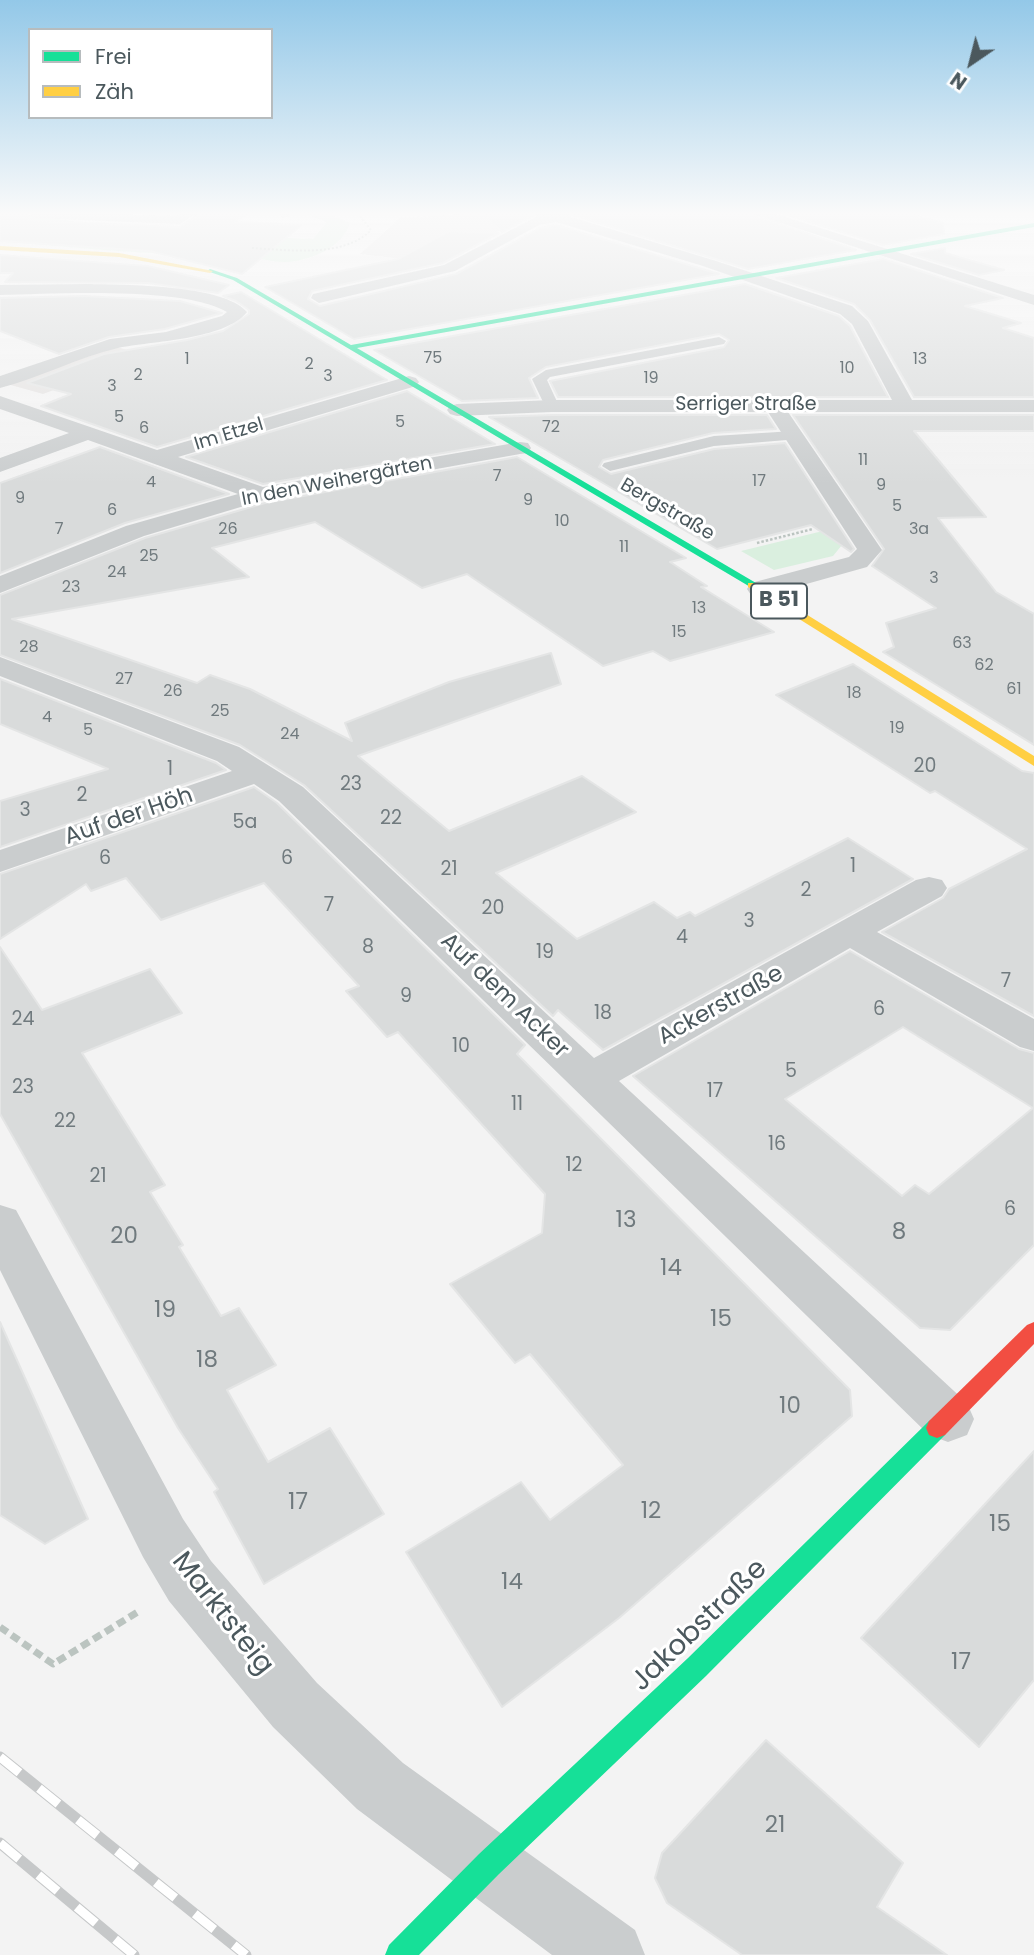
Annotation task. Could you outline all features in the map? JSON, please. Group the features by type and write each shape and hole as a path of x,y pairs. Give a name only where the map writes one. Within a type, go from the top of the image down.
{"main road":[{"name":"Bergstraße","path":"274,302 760,589 1034,762"},
{"path":"351,347 601,302"},
{"name":"Jakobstraße","path":"399,1955 489,1864 697,1667 1034,1331"}],"street":[{"path":"0,382 116,344 184,333 228,320 238,312 220,302"},
{"path":"824,302 855,315 904,404"},
{"name":"Im Etzel","path":"156,457 409,382"},
{"path":"0,402 156,457"},
{"name":"Serriger Straße","path":"457,410 552,405 1034,406"},
{"path":"760,589 858,562 866,557 870,550 773,405"},
{"path":"0,465 86,434"},
{"name":"In den Weihergärten","path":"0,585 135,531 261,494 520,448"},
{"name":"Im Etzel","path":"156,457 261,494"},
{"name":"Auf dem Acker","path":"0,666 228,754 291,794 948,1419"},
{"name":"Auf der Höh","path":"0,862 259,772"},
{"name":"Ackerstraße","path":"591,1079 929,888"},
{"path":"851,933 1034,1037"},
{"name":"Marktsteig","path":"0,1223 163,1538 190,1581 295,1705 380,1786 610,1955"}],"lane":[{"path":"552,405 539,379 546,374 719,341"},
{"path":"610,466 714,441 794,436"}],"path":[{"path":"705,556 851,520"},
{"path":"0,1627 53,1664 190,1581"}],"shaded area":[{"path":"116,347 149,355 43,394 7,384"}],"green space":[{"path":"831,529 842,545 833,556 774,570 741,551"}],"building":[{"path":"0,302 184,302 222,313 165,329 109,337 59,354 0,331"},
{"path":"238,302 258,302 387,380 157,447 41,406 71,394 27,383 104,354 223,331 249,314 249,310"},
{"path":"291,302 314,302 320,306 336,302 560,302 354,339"},
{"path":"643,302 799,302 839,316 850,326 888,397 558,397 550,381 724,347 729,340 719,334 546,367 529,378 538,398 462,401 374,350"},
{"path":"849,302 983,302 965,306 1021,323 1003,328 1034,338 1034,397 914,397 870,320"},
{"path":"407,391 495,444 263,484 186,457"},
{"path":"767,415 776,429 713,433 603,460 599,467 611,474 714,449 785,443 854,549 851,552 811,525 717,549 489,417"},
{"path":"793,415 1034,415 1034,431 914,431 986,517 938,518 996,592 1034,614 1034,745 883,652 894,647 886,623 936,608 872,566 884,549"},
{"path":"100,447 229,494 125,523 0,573 0,483"},
{"path":"517,457 686,558 670,562 707,586 701,587 774,632 670,661 653,651 603,666 467,574 422,588 315,522 212,548 249,577 12,619 197,683 210,675 250,689 352,741 345,723 449,682 551,653 561,684 358,756 449,831 582,776 636,812 496,873 577,939 654,902 677,918 690,912 695,916 848,838 913,879 603,1050 558,1010 553,1016 304,785 240,745 0,655 0,595 145,538 265,503"},
{"path":"853,664 1022,771 1034,773 1034,1016 882,932 943,898 949,889 1027,849 935,791 930,793 776,695"},
{"path":"0,679 216,763 226,770 0,847 0,801 108,769 0,724"},
{"path":"254,787 277,803 525,1045 517,1054 850,1390 852,1416 619,1618 502,1707 406,1552 521,1482 550,1520 623,1465 530,1354 515,1363 450,1284 542,1233 545,1194 398,1032 387,1037 346,991 359,986 264,883 161,920 126,878 91,891 86,884 0,939 0,874"},
{"path":"0,947 42,1010 150,969 182,1013 82,1053 165,1185 150,1192 183,1245 179,1247 221,1316 239,1308 276,1365 227,1390 268,1462 330,1428 384,1514 264,1584 214,1492 218,1489 178,1428 0,1114"},
{"path":"850,951 1019,1049 1034,1053 1034,1245 950,1330 920,1328 633,1076","holes":["903,1027 1033,1108 929,1194 915,1185 902,1196 785,1099"]},
{"path":"0,1322 88,1519 45,1544 0,1515"},
{"path":"1034,1451 1034,1680 979,1747 861,1638"},
{"path":"766,1740 903,1863 877,1907 947,1955 742,1955 667,1903 655,1878 662,1853"}],"railway":[{"path":"0,1757 246,1955"},
{"path":"0,1843 134,1955"}],"traffic: fast":[{"path":"274,302 752,585"},
{"path":"351,347 602,302"},
{"path":"399,1955 489,1864 697,1667 937,1428"}],"traffic: slow":[{"path":"752,585 1034,762"}],"traffic: jam":[{"path":"937,1428 1034,1331"}]}
